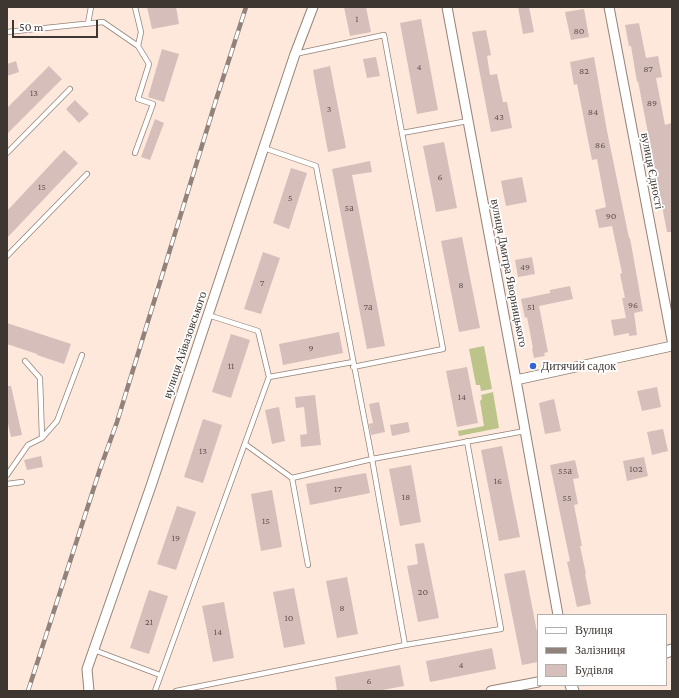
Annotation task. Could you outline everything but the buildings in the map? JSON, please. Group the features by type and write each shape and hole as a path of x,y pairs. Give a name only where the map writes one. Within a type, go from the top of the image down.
{"street":[{"name":"вулиця Айвазовського","path":"88,691 87,669 151,486 295,54 313,7"},
{"name":"вулиця Дмитра Яворницького","path":"447,7 558,614"},
{"name":"вулиця Єдності","path":"609,7 672,340"},
{"path":"516,380 672,346"},
{"path":"491,691 537,682"}],"lane":[{"path":"88,23 91,7"},
{"path":"135,7 141,32 138,46"},
{"path":"7,32 103,22 138,46 149,64 138,99 153,104 135,153"},
{"path":"269,377 443,349 384,35 295,54"},
{"path":"7,153 70,89"},
{"path":"402,133 468,121"},
{"path":"264,148 316,166 372,459 405,645"},
{"path":"7,256 86,174"},
{"path":"155,691 269,377 258,332 208,315"},
{"path":"7,475 28,445 42,438 57,421 82,355"},
{"path":"25,361 40,378 42,438"},
{"path":"292,478 372,459 525,431"},
{"path":"176,691 405,645 500,629 467,441"},
{"path":"245,444 292,478 308,565"},
{"path":"7,484 22,482"},
{"path":"94,650 160,676"}],"green space":[{"path":"484,346 492,389 481,391 480,385 476,385 469,349"},
{"path":"493,392 499,428 459,436 458,431 484,426 480,401 482,399 481,395"}],"railway":[{"path":"28,691 100,469 117,422 246,7"}],"place":[{"name":"Дитячий садок","path":"533,366"}]}
